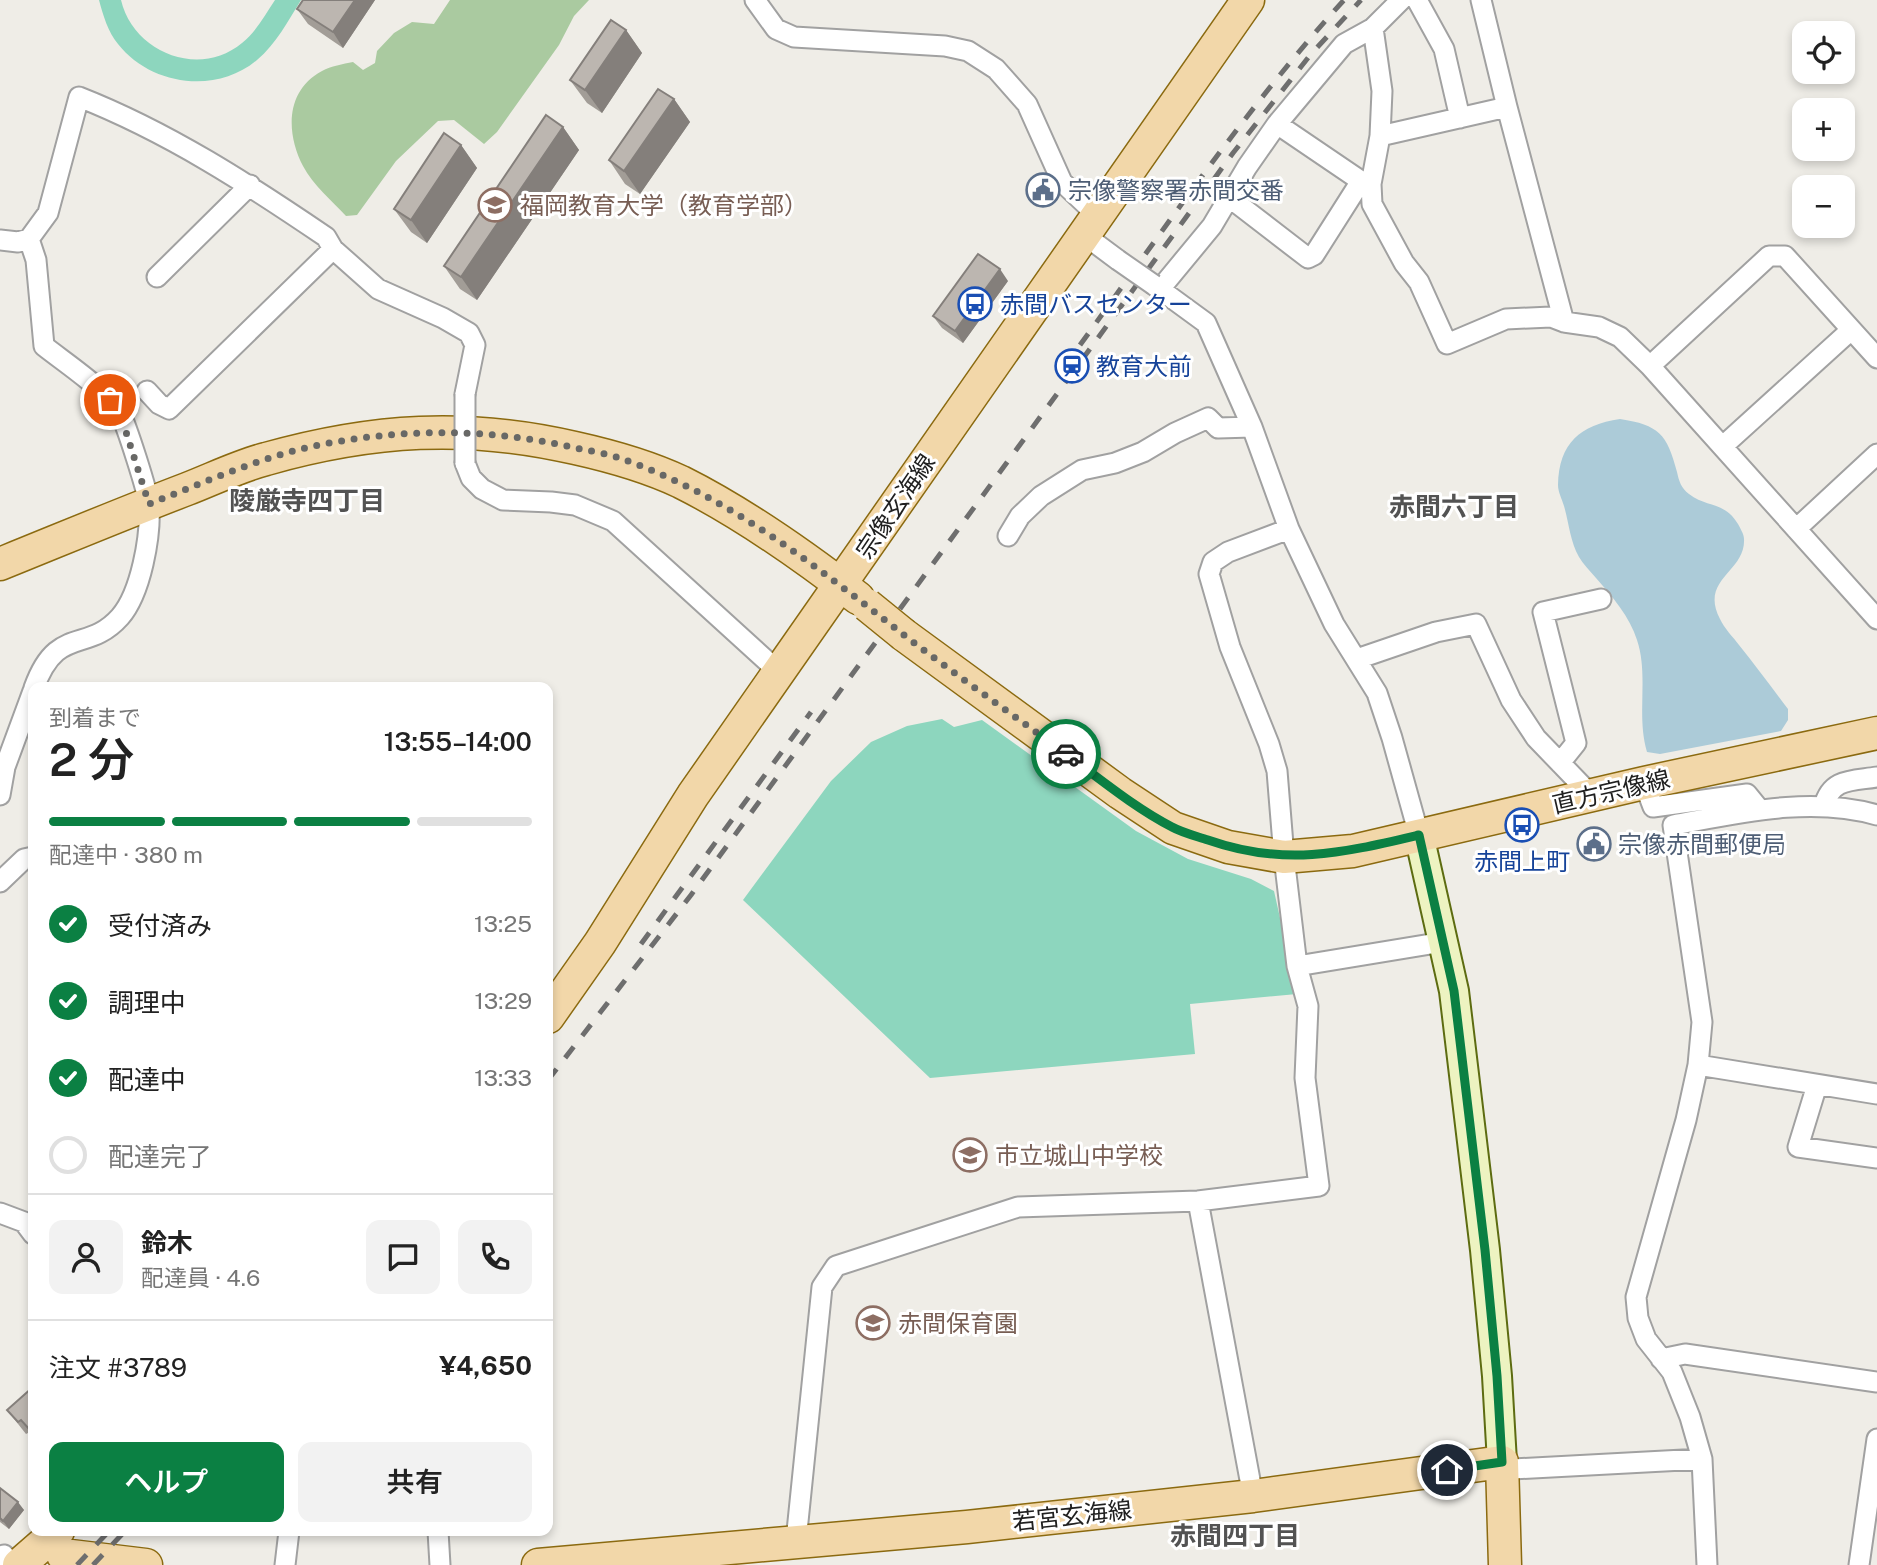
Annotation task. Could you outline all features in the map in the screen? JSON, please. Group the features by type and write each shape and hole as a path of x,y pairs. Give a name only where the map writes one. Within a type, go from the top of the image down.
{"main road":[{"name":"宗像玄海線","path":"553,1010 600,943 692,795 1248,0"},
{"path":"0,564 263,460 326,443 440,431 501,435 620,458 680,482 735,513 841,585"},
{"name":"直方宗像線","path":"841,585 904,635 1120,793 1173,828 1228,847 1284,857 1353,851 1644,783 1877,733"},
{"path":"1419,835 1454,991 1485,1250 1497,1376 1505,1565"},
{"name":"若宮玄海線","path":"538,1565 967,1527 1253,1496 1502,1462"},
{"path":"58,1550 79,1536"},
{"path":"7,1559 58,1550 146,1565"}],"street":[{"path":"755,0 776,29 794,37 945,46 968,51 996,69 1027,104 1062,182 1090,225 1118,260 1206,323 1252,427 1289,529 1334,624 1377,693 1419,835"},
{"path":"1157,287 1213,226 1247,167 1277,124 1344,44 1373,28 1401,0"},
{"path":"1417,0 1444,50 1460,118"},
{"path":"1480,0 1564,322"},
{"path":"1230,198 1308,258 1314,255 1366,182 1380,136 1382,91 1373,28"},
{"path":"0,240 18,242 29,239 48,213 79,97 124,114 250,185 326,237 333,249 378,289 443,318 469,333 475,345 465,394 465,463 471,478 482,489 503,500 575,505 613,521 779,672"},
{"path":"1380,136 1507,107"},
{"path":"1277,124 1366,182 1372,204 1404,262 1419,282 1447,344 1506,318 1551,317 1564,322 1599,327 1620,337 1650,366 1796,529 1874,610"},
{"path":"157,277 250,185"},
{"path":"29,239 36,260 44,346 110,400 120,413 149,504 145,556 135,592 122,615 105,631 65,644 52,654 36,682"},
{"path":"146,391 159,404 169,409 333,249"},
{"path":"1650,366 1769,256 1785,256 1877,358"},
{"path":"1723,446 1852,330"},
{"path":"1008,536 1020,516 1041,496 1083,470 1115,463 1143,452 1208,418 1218,428 1252,427"},
{"path":"1796,529 1877,454"},
{"path":"796,1541 822,1287 836,1266 1018,1207 1198,1201 1319,1186 1305,1078 1308,1006 1297,966 1276,771 1269,744 1230,647 1209,574 1213,562 1228,552 1289,529"},
{"path":"1560,763 1576,743 1543,612 1601,599"},
{"path":"1357,659 1436,632 1476,624 1511,700 1536,738 1591,795"},
{"path":"0,795 5,767 28,705"},
{"path":"1824,806 1827,794 1835,785 1877,777"},
{"path":"1644,783 1653,807 1747,794 1760,810"},
{"path":"1707,1565 1702,1460 1690,1417 1672,1372 1646,1339 1638,1318 1636,1297 1654,1226 1672,1175 1698,1065 1702,1021 1673,825 1760,810 1824,806 1877,815"},
{"path":"0,882 28,858"},
{"path":"1297,966 1443,942"},
{"path":"1698,1065 1877,1094"},
{"path":"1817,1085 1798,1147 1877,1158"},
{"path":"1198,1201 1253,1496"},
{"path":"0,1213 23,1222 28,1228"},
{"path":"1661,1359 1685,1354 1877,1382"},
{"path":"1858,1565 1877,1438"},
{"path":"1502,1462 1513,1469 1702,1460"},
{"path":"285,1565 288,1536"},
{"path":"438,1536 440,1565"}],"green space":[{"path":"99,0 121,0 128,18 139,34 153,46 170,55 207,59 225,54 242,43 252,34 275,0 301,0 276,40 257,60 241,71 222,78 184,81 147,69 131,58 111,34"},
{"path":"450,0 589,0 574,16 559,45 497,132 484,144 454,120 438,121 396,161 357,215 346,216 317,186 297,153 292,127 295,101 310,79 326,69 353,62 363,70 375,63 377,51 394,33 412,22 434,24"},
{"path":"942,719 954,727 982,720 1136,831 1188,859 1251,879 1274,891 1297,994 1190,1004 1195,1054 930,1078 743,900 831,781 871,742 907,726"}],"water":[{"path":"1620,419 1653,428 1665,440 1684,489 1696,498 1727,512 1741,529 1743,550 1719,585 1715,594 1715,605 1724,626 1788,709 1788,720 1781,731 1660,754 1647,752 1642,724 1642,667 1637,640 1620,607 1579,557 1558,488 1562,458 1574,438 1594,426"}],"building":[{"path":"303,0 355,0 333,32 297,9"},
{"path":"611,20 626,30 585,90 570,80"},
{"path":"658,89 674,99 624,171 609,160"},
{"path":"546,115 563,127 461,277 444,266"},
{"path":"444,133 461,145 411,220 394,209"},
{"path":"978,254 1000,269 955,331 933,316"},
{"path":"28,1391 28,1428 7,1410"},
{"path":"0,1488 18,1502 3,1521 0,1518"}],"railway":[{"path":"1080,345 1240,125 1344,0"},
{"path":"553,1074 691,895 1233,153 1311,54 1361,0"},
{"path":"641,944 811,712"},
{"path":"77,1565 104,1536"},
{"path":"93,1565 120,1536"}],"way so far":[{"path":"110,400 120,413 149,504 263,460 326,443 383,435 440,431 501,435 620,458 680,482 735,513 841,585 904,635 1066,754"}],"place":[{"name":"宗像警察署赤間交番","path":"1043,190"},
{"name":"福岡教育大学（教育学部）","path":"495,205"},
{"name":"赤間バスセンター","path":"975,304"},
{"name":"教育大前","path":"1072,366"},
{"name":"赤間上町","path":"1522,825"},
{"name":"宗像赤間郵便局","path":"1594,844"},
{"name":"市立城山中学校","path":"970,1155"},
{"name":"赤間保育園","path":"873,1323"}],"district":[{"name":"陵厳寺四丁目","path":"307,500"},
{"name":"赤間六丁目","path":"1454,506"},
{"name":"赤間四丁目","path":"1235,1535"}],"route":[{"path":"1066,754 1173,828 1228,847 1284,857 1317,855 1353,851 1419,835 1454,991 1485,1250 1502,1462 1447,1470"}]}
